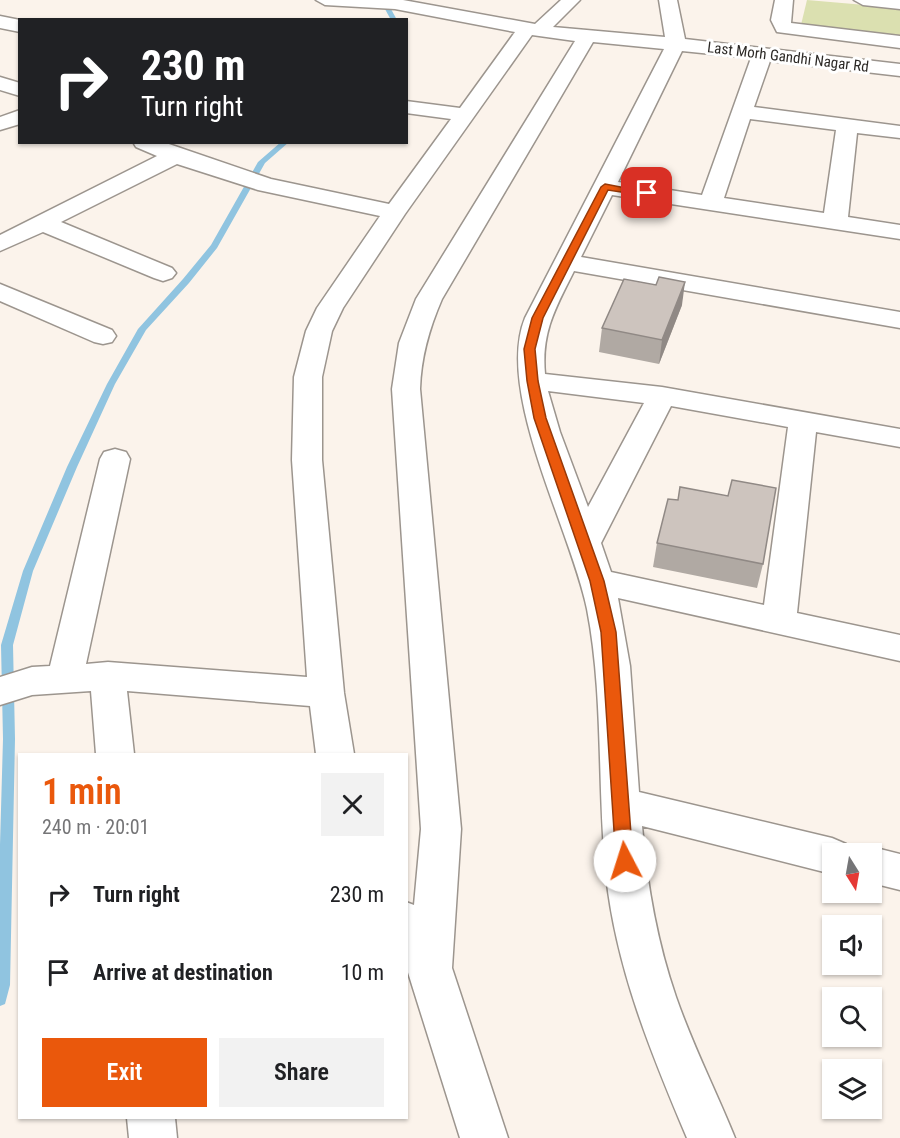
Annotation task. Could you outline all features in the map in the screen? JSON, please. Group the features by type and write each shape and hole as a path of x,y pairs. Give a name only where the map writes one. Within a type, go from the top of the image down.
{"street":[{"name":"Last Morh Gandhi Nagar Rd","path":"325,0 404,4 533,30 900,70"},
{"path":"432,11 452,0"},
{"path":"335,753 326,693 308,460 309,377 319,331 330,308 395,212 465,116 533,30 571,0"},
{"path":"668,0 676,44 538,318 531,337 532,381 540,418 597,581 608,632 620,804 632,911 644,971 671,1044 711,1138"},
{"path":"784,0 780,20 784,28 900,42"},
{"path":"863,0 900,4"},
{"path":"0,22 18,26"},
{"path":"430,968 441,829 406,389 407,363 413,335 429,299 587,37"},
{"path":"711,203 762,54"},
{"path":"0,83 18,89"},
{"path":"408,107 465,116"},
{"path":"741,112 900,132"},
{"path":"0,124 18,117"},
{"path":"835,222 847,126"},
{"path":"148,144 175,156 266,185 395,212"},
{"path":"0,244 175,156"},
{"path":"605,187 900,232"},
{"path":"42,223 163,273"},
{"path":"568,262 900,320"},
{"path":"0,292 103,336"},
{"path":"532,381 662,396 900,438"},
{"path":"584,544 662,396"},
{"path":"778,621 802,421"},
{"path":"115,459 32,684 108,676 326,693"},
{"path":"597,581 900,648"},
{"path":"108,676 116,753"},
{"path":"620,804 822,854"},
{"path":"882,868 900,872"},
{"path":"408,925 430,968 484,1138"},
{"path":"151,1119 153,1138"}],"green space":[{"path":"807,0 900,8 900,40 800,29"}],"building":[{"path":"659,277 685,282 662,340 602,328 624,279 656,285"},
{"path":"732,480 776,488 763,564 657,543 668,499 678,500 680,487 728,496"}],"waterway":[{"path":"383,0 393,18"},
{"path":"0,999 3,985 9,739 7,645 28,571 72,467 111,384 142,329 214,246 262,162 284,144"}],"route":[{"path":"625,861 608,632 597,581 540,418 532,381 530,349 531,337 538,318 605,187 647,193"}]}
